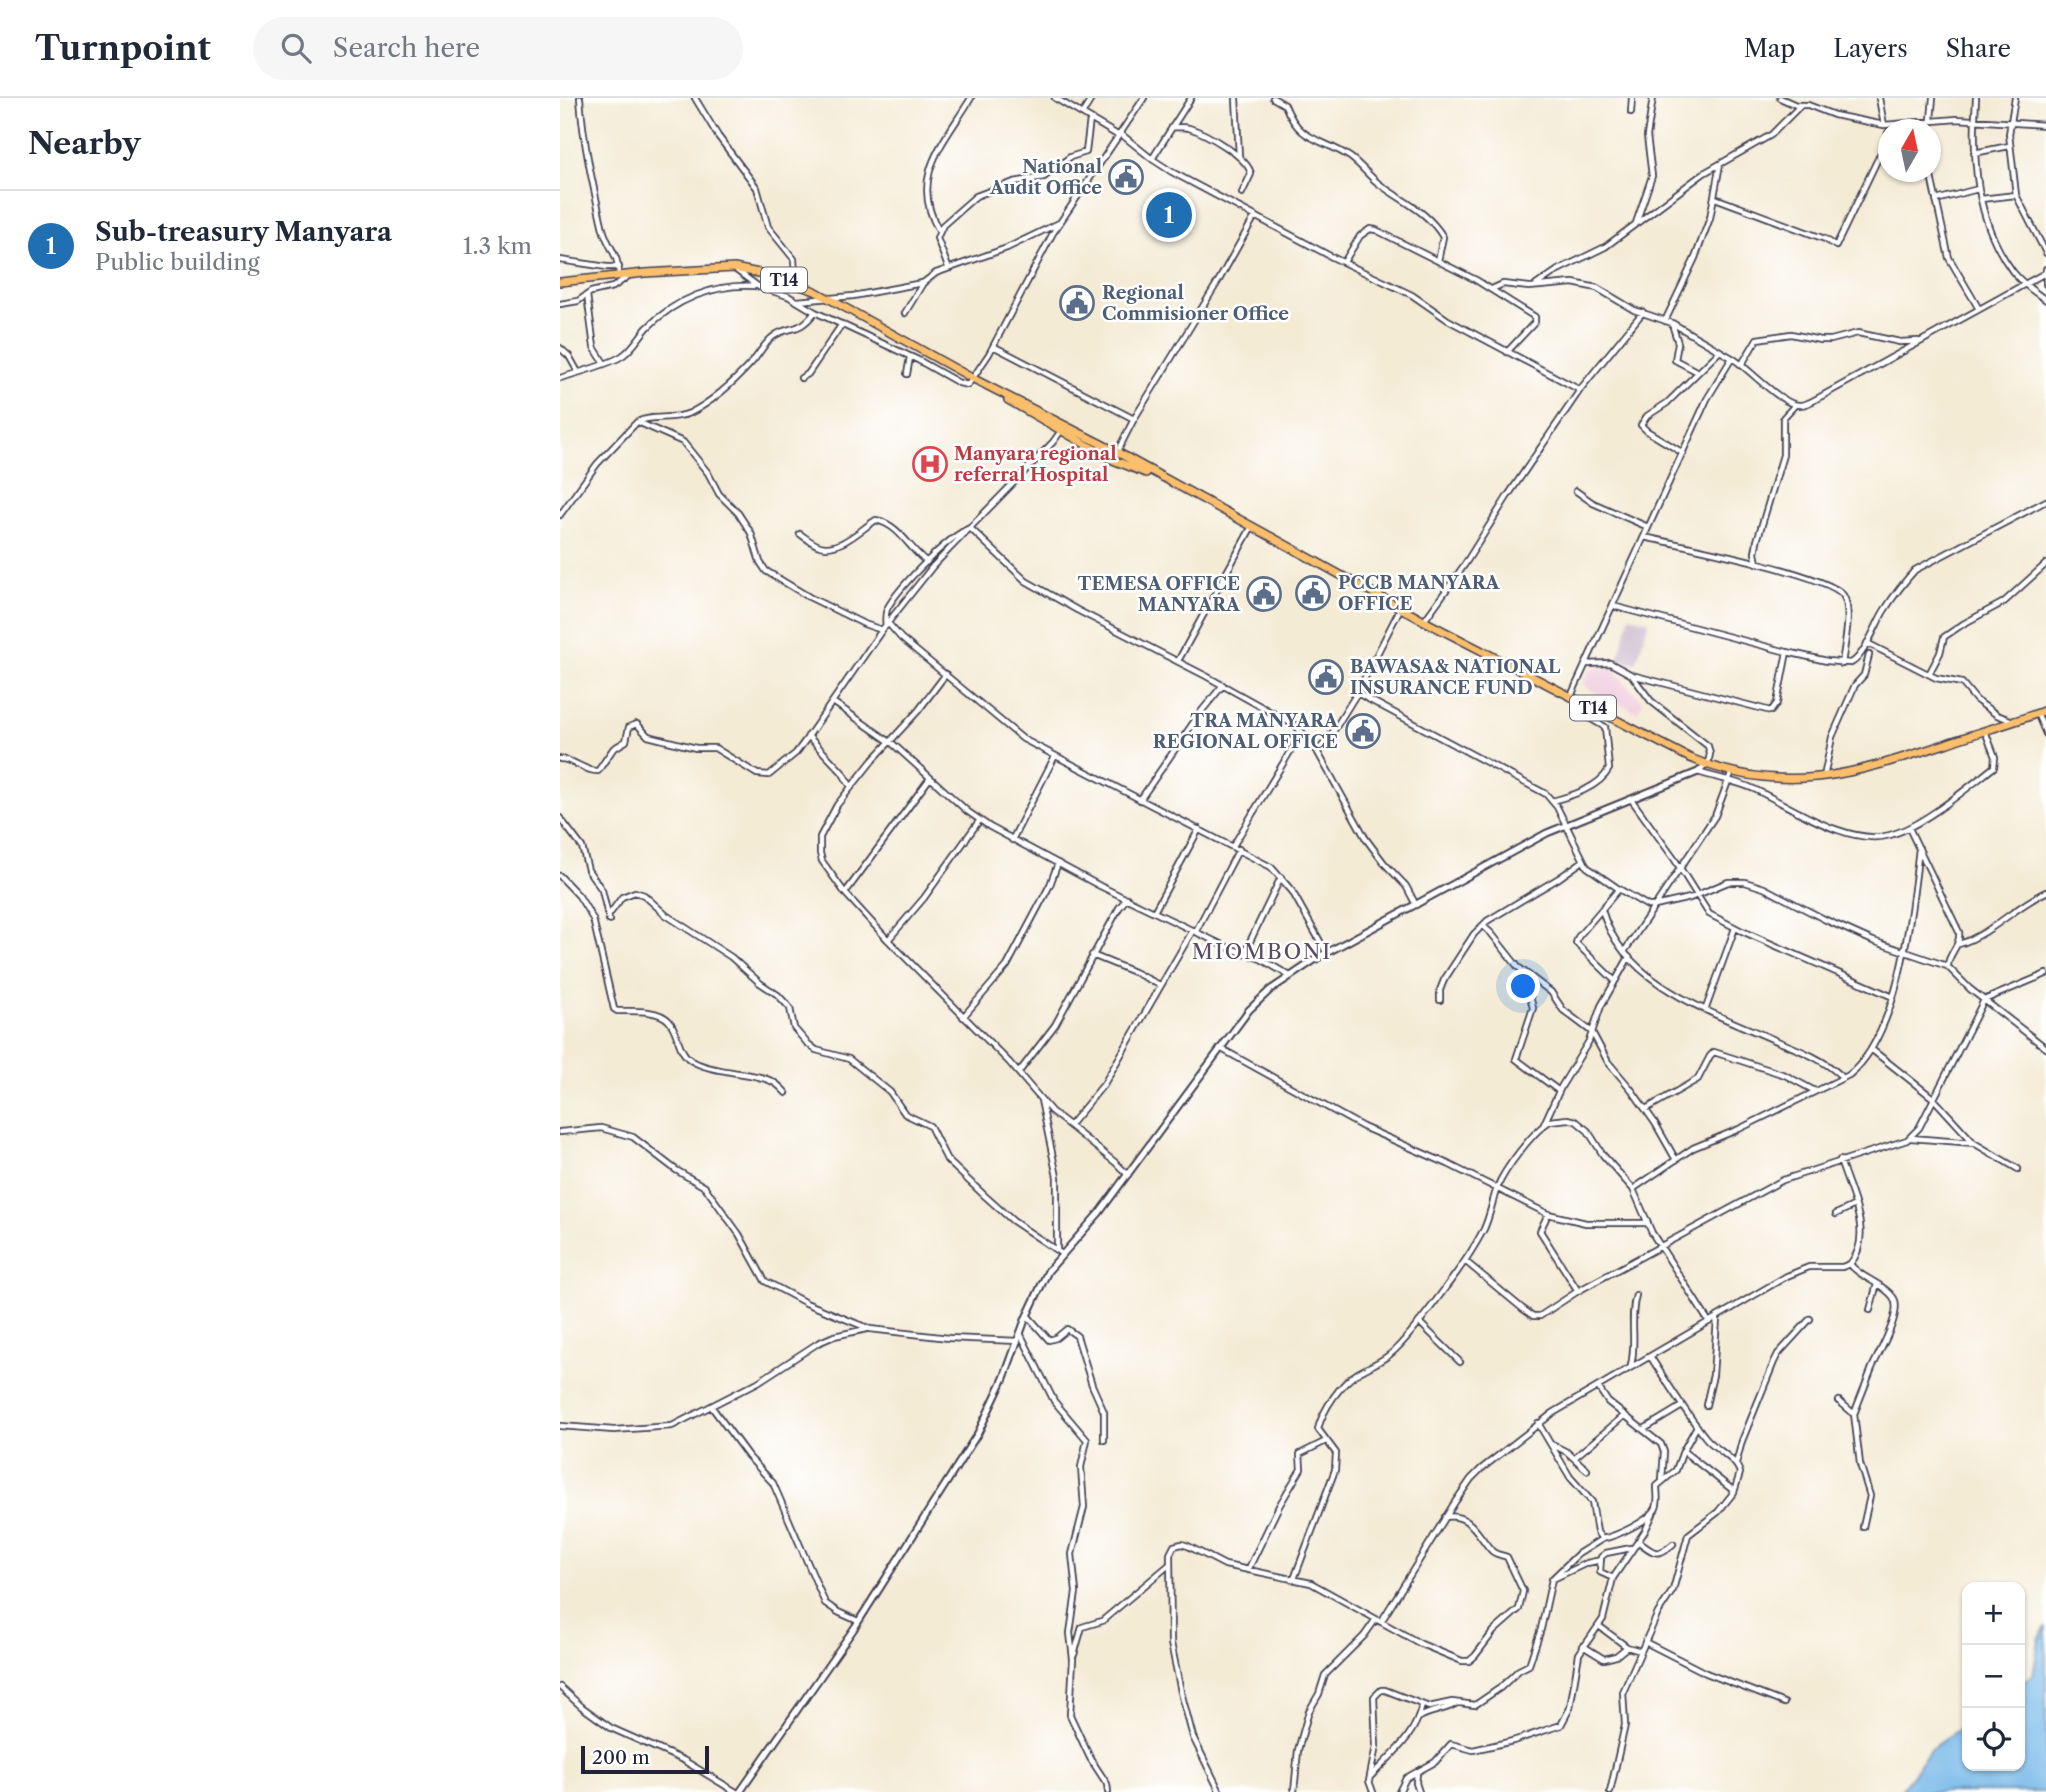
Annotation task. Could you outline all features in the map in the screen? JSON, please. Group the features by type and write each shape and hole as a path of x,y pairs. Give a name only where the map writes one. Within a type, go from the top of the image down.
{"highway":[{"name":"T14","path":"560,282 734,268 791,282 829,298 972,377 1020,408 1171,484 1424,621 1690,758 1731,771 1777,778 1824,778 1886,764 2046,710"}],"street":[{"path":"580,98 595,197 604,233 618,259 618,276"},
{"path":"695,98 718,136 757,188 768,227 794,259 795,276 791,282"},
{"path":"939,231 926,199 929,168 971,98"},
{"path":"1055,98 1120,135 1152,159 1255,216 1412,295 1448,320 1580,390"},
{"path":"1082,114 1092,98"},
{"path":"734,268 759,287 797,301 968,385 985,361 1059,223 1144,98"},
{"path":"1152,159 1191,98"},
{"path":"1236,98 1239,157"},
{"path":"1273,98 1285,105 1289,117 1302,133 1351,158 1380,185 1421,211 1443,237 1438,261"},
{"path":"1630,112 1632,98"},
{"path":"1635,225 1652,176 1647,136 1653,98"},
{"path":"1780,98 1800,106 1812,106 1878,124"},
{"path":"1878,98 1883,119"},
{"path":"1931,119 1933,98"},
{"path":"1976,98 1974,153 1981,199 1998,248 2014,272 2046,300"},
{"path":"2015,98 2009,124 2016,195 2046,253"},
{"path":"1535,286 1558,270 1605,247 1704,173 1771,135 1800,106"},
{"path":"948,267 937,237 955,213 976,196 1014,182 1044,177 1070,158 1086,152 1090,119"},
{"path":"1941,120 1974,119 2046,125"},
{"path":"1172,127 1192,129 1248,165 1251,174 1242,193"},
{"path":"1974,153 2010,146"},
{"path":"1714,198 1825,239 1836,246 1878,159"},
{"path":"1665,321 1702,242 1720,164"},
{"path":"1932,182 1949,258 1979,309"},
{"path":"1936,200 1978,189"},
{"path":"1981,199 2016,195"},
{"path":"1115,456 1134,419 1255,216"},
{"path":"797,301 853,296 923,283 948,267 1007,248 1059,223"},
{"path":"1344,262 1360,236 1370,229 1382,232 1492,289 1534,315 1536,320 1507,352"},
{"path":"560,260 619,267"},
{"path":"1492,289 1503,284 1584,285 1612,295 1628,307 1671,323 1742,364 1783,399 1795,405 1806,404 1820,397 2026,285 2045,271"},
{"path":"2045,271 2046,284"},
{"path":"560,304 578,301 587,294 613,288 631,275"},
{"path":"905,313 923,283"},
{"path":"560,378 625,354 661,314 680,303 728,286 759,287"},
{"path":"587,294 594,347 604,363"},
{"path":"560,515 597,464 637,422 646,418 677,417 702,406 739,376 775,335 797,328 815,312"},
{"path":"1424,621 1465,565 1507,497 1580,390 1643,312"},
{"path":"1671,323 1678,343 1675,360 1699,373"},
{"path":"801,378 808,374 842,324"},
{"path":"1742,364 1757,339 1777,335 1791,334 1825,340 1858,333 1900,342 1922,341"},
{"path":"993,346 1134,419"},
{"path":"560,348 569,356 578,372"},
{"path":"1683,453 1641,425 1647,416 1667,403 1720,351"},
{"path":"907,374 911,357"},
{"path":"1552,801 1596,783 1609,769 1605,727 1579,712 1574,699 1586,664 1707,399 1732,358"},
{"path":"918,360 940,359"},
{"path":"1757,563 1757,541 1783,455 1781,424 1795,405"},
{"path":"637,422 683,442 708,473 719,494 738,513 751,533 760,562 766,571 809,597 864,624 885,626 1023,739 1271,867 1281,877 1326,952"},
{"path":"560,759 568,759 598,771 614,749 626,741 629,727 636,724 648,736 696,748 723,751 757,774 764,776 779,768 796,752 885,626 933,566 1054,442 1063,428"},
{"path":"1576,491 1593,503 1648,527"},
{"path":"1613,606 1787,652 1842,664 1855,662 1890,602 1914,570 2046,501"},
{"path":"800,534 819,546 832,546 850,538 876,520 882,521 899,533 927,562"},
{"path":"885,626 888,607 927,562 943,544 970,528"},
{"path":"970,528 1026,581 1223,685 1290,722 1302,732 1317,751 1366,839 1406,886 1416,905"},
{"path":"1178,661 1251,528"},
{"path":"1644,537 1757,563 1834,588 1843,595 1847,606 1842,664"},
{"path":"1929,674 1940,653 1944,637 2004,602 2046,564"},
{"path":"1317,751 1328,740 1357,693 1401,608"},
{"path":"1867,643 1938,679 1962,683 1976,700 2014,722"},
{"path":"1860,657 1879,649"},
{"path":"1586,664 1607,662 1632,675 1771,711 1777,703 1787,652"},
{"path":"1824,778 1832,737 1855,685 1864,675 1870,655"},
{"path":"946,674 918,711 851,786 827,819 819,846 822,862 845,893 888,940 1019,1072 1051,1111 1128,1175"},
{"path":"560,1687 611,1728 683,1760 738,1792 859,1621 978,1433 1004,1378 1027,1315 1059,1252 1094,1220 1249,1010 1290,975 1326,952 1565,824 1698,772 1707,764 1710,756 1708,746 1651,701 1632,675"},
{"path":"1140,800 1200,713 1223,685"},
{"path":"1357,693 1537,788 1552,801 1583,861 1591,871 1648,906 1699,895 1728,882 1752,883 1859,935 1947,966 1962,983 2046,1048"},
{"path":"833,702 889,742 979,821 1127,898 1290,975"},
{"path":"2037,713 2046,734"},
{"path":"1698,772 1752,788 1844,831 1876,836 1889,835 1909,828 1994,767 1995,757 1985,730"},
{"path":"1233,846 1302,732"},
{"path":"808,736 851,786"},
{"path":"1012,840 1055,756"},
{"path":"1624,952 1715,816 1731,771"},
{"path":"845,893 930,778"},
{"path":"1631,799 1699,895 1709,914 1893,997"},
{"path":"560,818 582,847 588,870 603,890 609,918 622,897 635,892 644,895 691,933 731,957 790,1008 794,1028 807,1043 816,1051 849,1059 890,1092 905,1114 930,1126 947,1160 974,1186 1013,1221 1059,1252"},
{"path":"888,940 924,898 979,821"},
{"path":"1909,828 1959,932 1959,944"},
{"path":"1155,910 1199,829"},
{"path":"1633,1189 1699,1145 1739,1129 1856,1069 1871,1049 1899,981 1919,848"},
{"path":"1070,1125 1104,1084 1160,985 1195,931 1239,849"},
{"path":"1440,1000 1441,985 1469,942 1483,926 1497,914 1583,861"},
{"path":"963,1017 998,978 1017,951 1058,863"},
{"path":"560,876 579,896 593,919 614,1009 663,1016 671,1024 679,1046 691,1061 725,1073 772,1081 786,1093"},
{"path":"1244,954 1281,877"},
{"path":"1615,981 1576,943 1619,890"},
{"path":"1947,966 1959,944 1996,926 2023,905 2046,892"},
{"path":"1019,1072 1055,1025 1127,898"},
{"path":"1602,910 1610,932 1624,952 1668,991 1809,1055 1828,1065 1843,1078"},
{"path":"1483,926 1524,972 1550,992 1557,1004 1571,1017 1592,1032 1608,1062 1646,1109 1676,1160"},
{"path":"1706,1008 1735,928"},
{"path":"1092,956 1160,985"},
{"path":"1294,1578 1335,1470 1336,1453 1320,1433 1319,1425 1344,1385 1354,1375 1384,1360 1419,1322 1465,1261 1484,1228 1497,1188 1544,1125 1559,1091 1592,1032 1601,1006 1629,957"},
{"path":"1524,972 1533,1008 1516,1059 1559,1091"},
{"path":"1910,1138 1919,1128 1984,1000 2046,974"},
{"path":"1220,1047 1363,1127 1548,1214 1586,1223 1647,1223"},
{"path":"1871,1049 1933,1098 1973,1143 2018,1169"},
{"path":"1646,1109 1698,1079 1714,1052 1785,1074 1815,1091"},
{"path":"1041,1098 1058,1185 1059,1252"},
{"path":"1544,1125 1563,1118 1581,1125 1633,1189 1647,1223 1709,1322"},
{"path":"560,1132 601,1128 633,1137 676,1170 705,1187 768,1284 806,1303 870,1329 949,1338 1018,1341"},
{"path":"1465,1261 1533,1316 1540,1316 1578,1291 1783,1180 1910,1138 1973,1143"},
{"path":"1294,1792 1298,1750 1309,1711 1319,1694 1325,1675 1378,1621 1471,1479 1538,1423 1631,1366 1799,1270 1850,1264 1856,1256 1860,1223 1840,1160"},
{"path":"1836,1214 1855,1205"},
{"path":"1548,1214 1540,1231 1578,1291"},
{"path":"1850,1264 1861,1275 1892,1295 1896,1305 1884,1344 1854,1414 1860,1464 1870,1496 1863,1527"},
{"path":"1870,1310 1877,1283"},
{"path":"1631,1366 1635,1346 1632,1311 1636,1295"},
{"path":"1027,1315 1049,1340 1067,1329 1077,1336 1092,1385 1104,1412 1104,1440"},
{"path":"1706,1405 1713,1375 1717,1318"},
{"path":"1736,1464 1742,1441 1774,1362 1810,1319"},
{"path":"1419,1322 1460,1362"},
{"path":"560,1427 614,1430 664,1428 758,1382 818,1343 834,1336 870,1329"},
{"path":"1020,1333 1054,1401 1087,1440 1082,1467 1084,1507 1072,1554 1076,1592 1070,1633 1073,1659 1070,1715 1090,1758 1107,1784 1108,1792"},
{"path":"1610,1792 1625,1725 1623,1692 1658,1614 1673,1590 1688,1535 1714,1516 1734,1492 1740,1473 1736,1464 1712,1445 1697,1426 1650,1356"},
{"path":"1598,1387 1608,1402 1644,1429 1663,1448 1662,1480"},
{"path":"1839,1401 1854,1414"},
{"path":"711,1406 748,1456 773,1483 825,1603 845,1616 859,1621"},
{"path":"1644,1429 1682,1406"},
{"path":"1574,1458 1625,1415"},
{"path":"1538,1423 1570,1477 1592,1502 1597,1532 1602,1539"},
{"path":"1399,1792 1406,1778 1435,1762 1451,1744 1473,1750 1513,1741 1561,1725 1570,1708 1577,1658 1603,1619 1614,1578 1632,1548 1639,1542 1653,1514 1658,1500 1657,1486 1674,1473 1697,1426"},
{"path":"1248,1570 1279,1506 1301,1469 1300,1454 1326,1441"},
{"path":"1550,1443 1587,1470"},
{"path":"1683,1451 1734,1492"},
{"path":"1373,1792 1370,1776 1376,1746 1374,1697 1381,1690 1435,1706 1448,1702 1471,1706 1479,1704 1519,1670 1529,1665 1541,1629 1552,1579 1578,1554 1653,1514"},
{"path":"1220,1792 1193,1737 1171,1643 1172,1548 1182,1544 1225,1565 1294,1578 1325,1589 1378,1621 1446,1656 1469,1661 1499,1626 1519,1609 1523,1591 1507,1558 1494,1553 1481,1534 1464,1520 1445,1517"},
{"path":"1639,1542 1656,1553 1661,1553 1673,1544"},
{"path":"1614,1578 1600,1572 1601,1560 1606,1553 1632,1548"},
{"path":"1552,1579 1587,1563 1601,1560"},
{"path":"1073,1659 1082,1627 1102,1621 1170,1565"},
{"path":"1599,1626 1628,1647 1641,1651"},
{"path":"1646,1642 1706,1673 1784,1703"},
{"path":"1583,1646 1604,1658 1616,1656 1628,1647"},
{"path":"1419,1718 1427,1712 1444,1710 1458,1703"},
{"path":"1370,1776 1393,1756 1412,1732 1422,1704"},
{"path":"1417,1772 1419,1792"}],"shaded area":[{"path":"1630,616 1649,621 1636,663 1618,659"},
{"path":"1612,669 1643,702 1637,712 1585,687 1583,682 1589,670"}],"water":[{"path":"2046,1626 2046,1792 1900,1792 1931,1749 1962,1727 1962,1771 2025,1771 2025,1681 2033,1675 2039,1640"}],"place":[{"name":"National Audit Office","path":"1126,177"},
{"name":"Sub-treasury Manyara","path":"1169,215"},
{"name":"Regional Commisioner Office","path":"1077,303"},
{"name":"Manyara regional referral Hospital","path":"930,464"},
{"name":"PCCB MANYARA OFFICE","path":"1313,593"},
{"name":"TEMESA OFFICE MANYARA","path":"1264,594"},
{"name":"BAWASA& NATIONAL INSURANCE FUND","path":"1326,677"},
{"name":"TRA MANYARA REGIONAL OFFICE","path":"1363,731"}],"district":[{"name":"MIOMBONI","path":"1262,951"}]}
